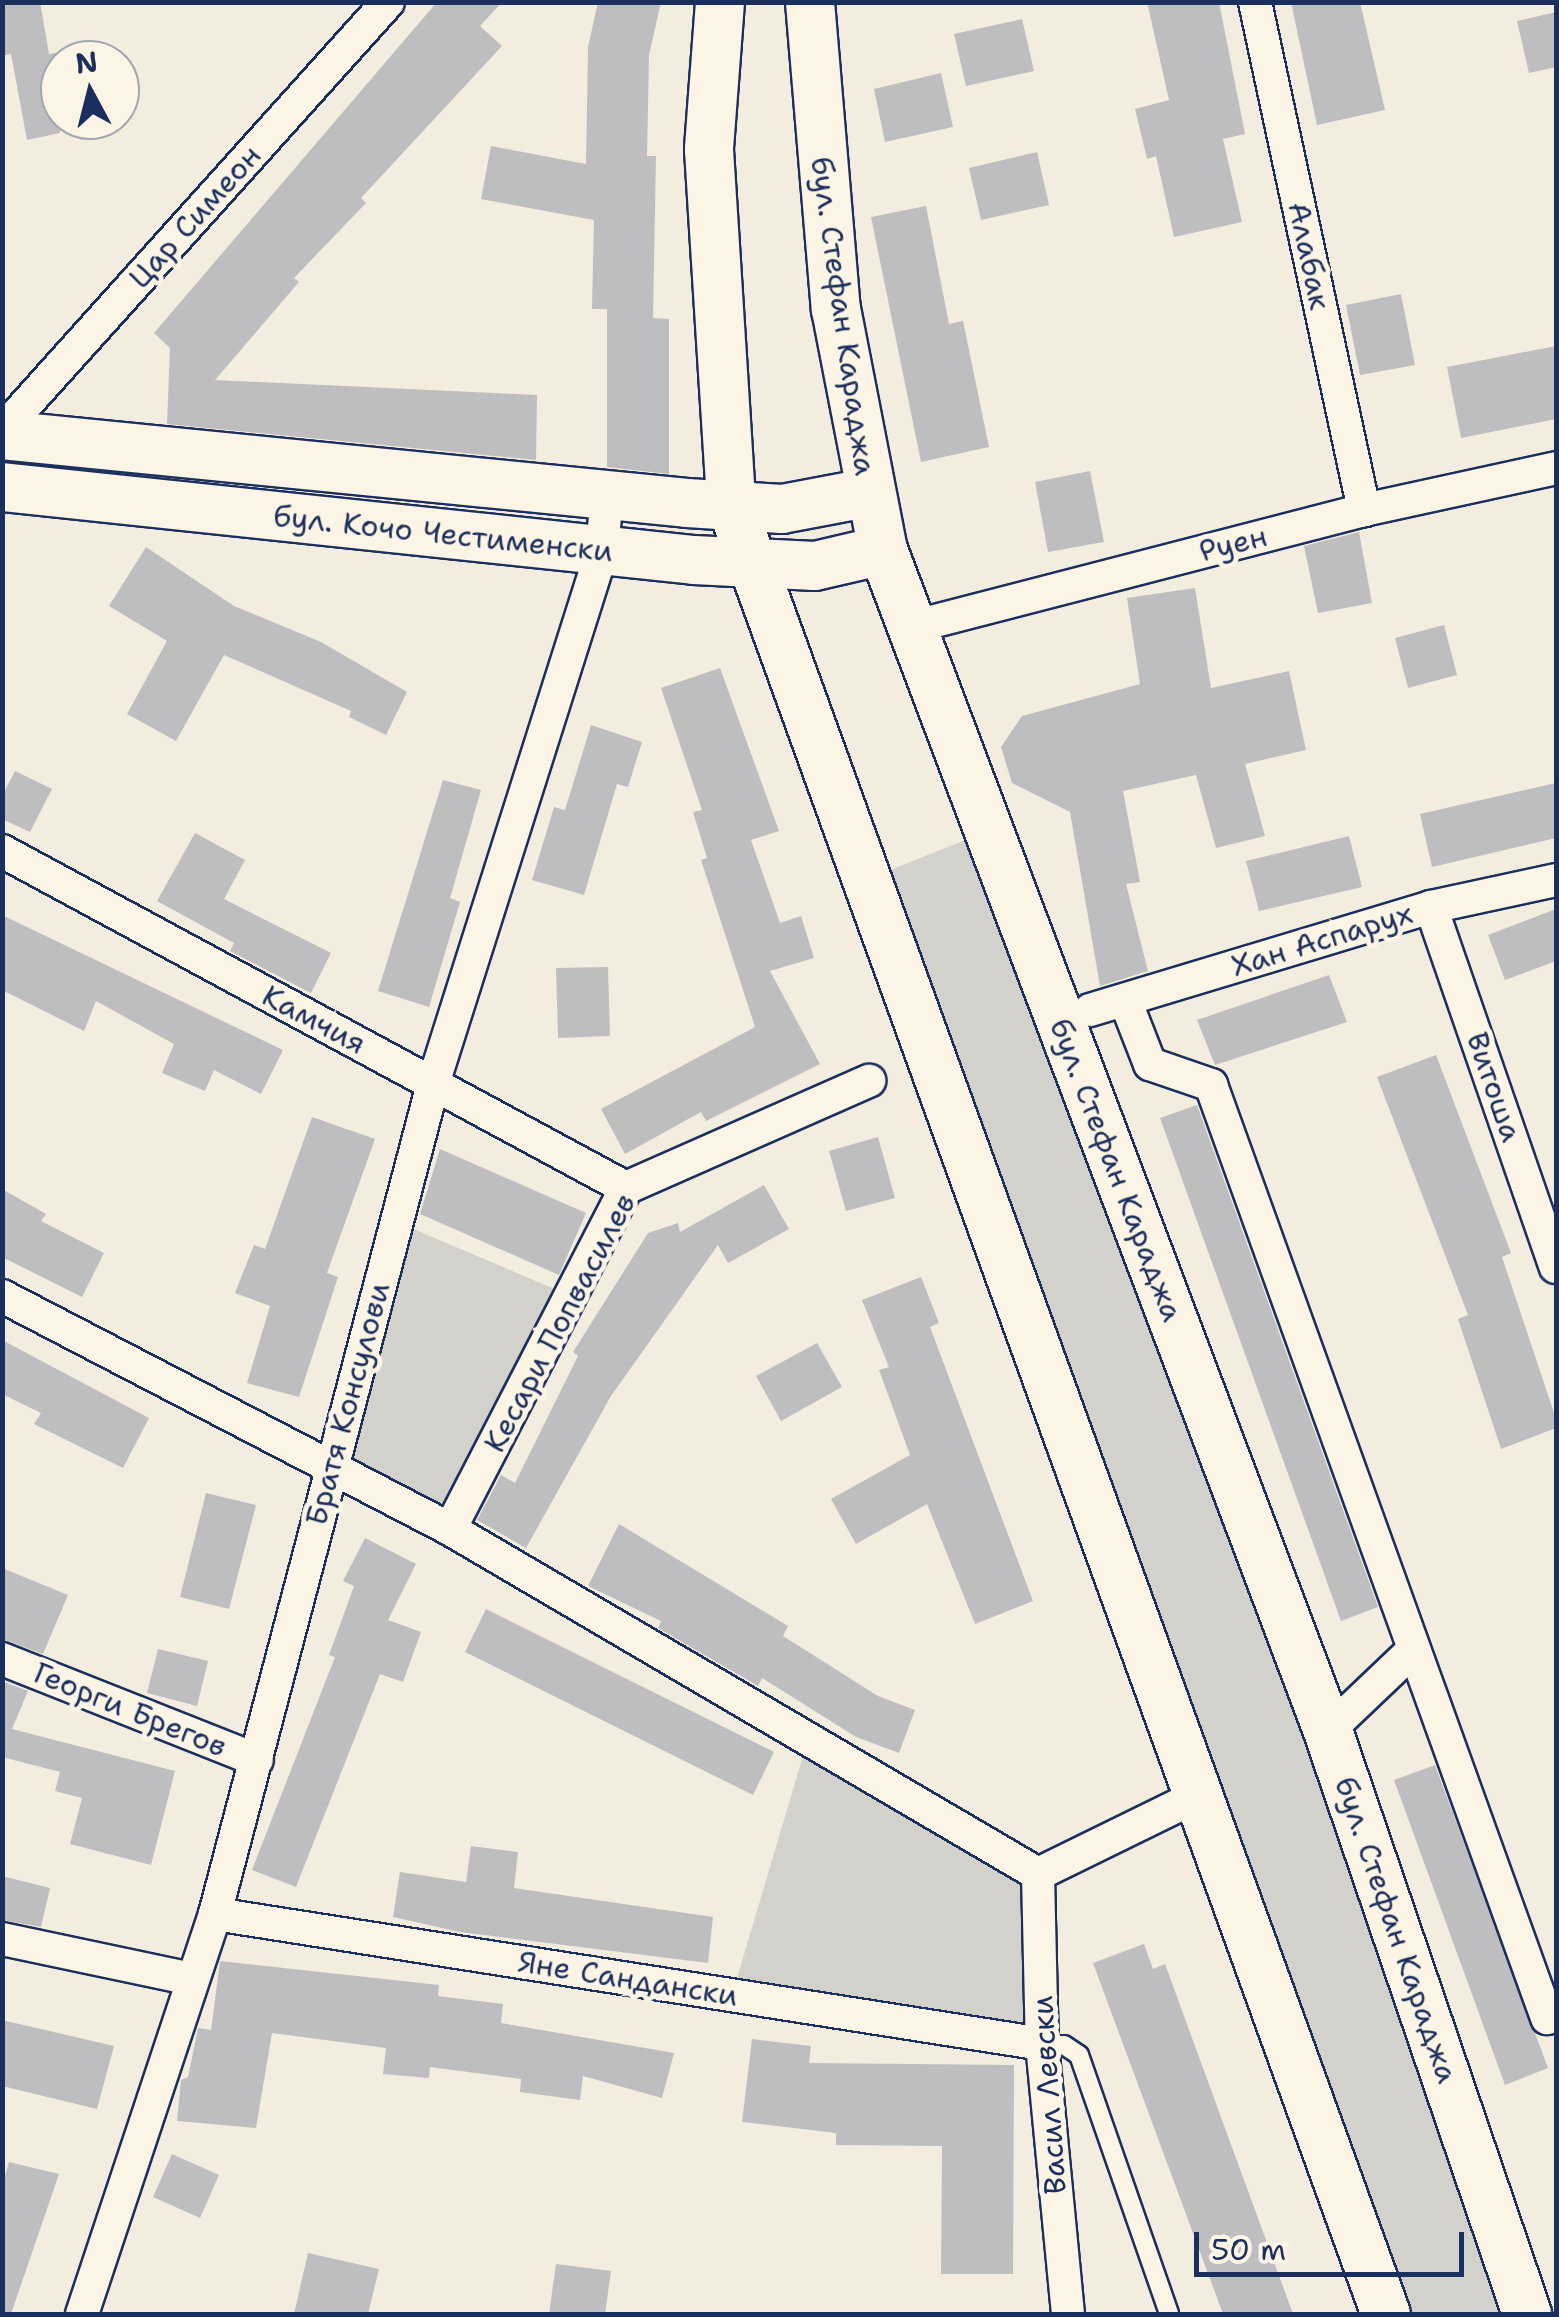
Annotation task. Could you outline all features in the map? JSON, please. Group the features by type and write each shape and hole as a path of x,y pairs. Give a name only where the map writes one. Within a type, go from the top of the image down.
{"street":[{"path":"720,2 709,150 730,504 1386,2314"},
{"name":"бул. Стефан Караджа","path":"810,2 813,84 836,309 867,493 883,550 1328,1731 1527,2314"},
{"path":"813,84 840,2"},
{"name":"Алабак","path":"1254,2 1364,510"},
{"name":"Цар Симеон","path":"2,433 384,4"},
{"name":"бул. Кочо Честименски","path":"2,433 782,509 867,493"},
{"name":"Руен","path":"912,626 1364,510 1556,468"},
{"name":"бул. Кочо Честименски","path":"2,487 749,562 815,566 883,550"},
{"name":"Братя Консулови","path":"82,2314 190,1979 215,1914 433,1084 602,550 608,493"},
{"name":"Камчия","path":"2,851 626,1188"},
{"name":"Хан Аспарух","path":"1090,1010 1431,907 1556,880"},
{"name":"Витоша","path":"1431,907 1556,1266"},
{"path":"1125,1000 1150,1064 1211,1085 1547,2018"},
{"name":"Кесари Попвасилев","path":"450,1529 626,1188 869,1081"},
{"path":"2,1296 450,1529 1038,1874 1197,1796"},
{"path":"1328,1731 1412,1651"},
{"name":"Георги Брегов","path":"2,1659 257,1760"},
{"name":"Васил Левски","path":"1038,1874 1042,2044 1068,2314"},
{"name":"Яне Сандански","path":"215,1914 1042,2044"},
{"path":"2,1939 190,1979"}],"lane":[{"path":"1042,2044 1064,2045 1079,2055 1169,2314"}],"shaded area":[{"path":"988,831 1527,2314 1386,2314 865,880"},
{"path":"397,1222 571,1296 450,1529 330,1468"},
{"path":"808,1739 1038,1874 1042,2044 732,1995"}],"building":[{"path":"2,2 40,2 47,40 40,40 40,137 27,140 11,54 2,56"},
{"path":"437,2 502,2 480,26 502,46 361,198 366,203 294,278 299,282 215,380 537,395 536,460 167,424 170,348 154,333"},
{"path":"598,2 661,2 649,55 647,156 656,156 653,318 669,319 669,474 607,467 607,309 592,309 594,220 481,199 491,146 586,164 588,47"},
{"path":"1147,2 1219,2 1245,134 1223,139 1242,222 1174,237 1156,156 1147,159 1135,109 1169,100"},
{"path":"1291,2 1360,2 1385,110 1317,125"},
{"path":"1556,12 1556,67 1529,73 1517,21"},
{"path":"1022,19 1034,71 966,86 954,34"},
{"path":"941,73 953,127 885,142 874,89"},
{"path":"1037,152 1049,205 981,220 969,168"},
{"path":"926,206 949,324 963,321 989,447 921,462 871,217"},
{"path":"1401,294 1415,365 1360,375 1346,305"},
{"path":"1556,346 1556,419 1461,438 1447,367"},
{"path":"1090,471 1104,542 1048,552 1035,482"},
{"path":"1359,532 1372,603 1318,613 1304,546"},
{"path":"146,547 234,606 321,642 407,692 386,735 349,717 351,711 224,655 176,741 127,714 167,641 109,606"},
{"path":"1195,588 1211,688 1289,671 1306,750 1245,764 1265,836 1216,848 1196,775 1123,791 1140,882 1126,884 1148,971 1100,986 1070,812 1012,783 1001,747 1022,716 1140,684 1127,598"},
{"path":"1444,625 1457,675 1408,688 1395,638"},
{"path":"720,668 779,831 751,840 780,923 801,916 814,958 770,971 820,1064 706,1121 701,1112 625,1154 601,1109 755,1027 701,860 707,858 693,812 702,810 661,688"},
{"path":"591,725 642,742 628,787 617,784 584,895 532,880 554,807 565,810"},
{"path":"15,771 52,789 30,832 2,819 2,796"},
{"path":"443,780 481,790 450,898 460,902 429,1007 378,991"},
{"path":"1556,783 1556,838 1432,867 1420,814"},
{"path":"195,833 245,860 224,899 331,953 311,993 230,951 234,943 157,901"},
{"path":"1349,836 1362,887 1259,911 1246,861"},
{"path":"1556,909 1556,961 1505,980 1488,935"},
{"path":"2,915 283,1050 261,1094 214,1070 205,1091 162,1073 174,1044 96,1001 84,1031 2,990"},
{"path":"608,967 610,1036 558,1038 556,968"},
{"path":"1329,975 1347,1022 1215,1065 1197,1020"},
{"path":"1436,1055 1511,1253 1502,1257 1556,1419 1556,1428 1501,1449 1458,1319 1468,1315 1377,1077"},
{"path":"1197,1105 1378,1607 1341,1621 1160,1118"},
{"path":"312,1117 375,1139 327,1273 338,1277 299,1397 247,1383 270,1306 235,1293 254,1245 265,1249"},
{"path":"878,1137 895,1198 846,1211 829,1151"},
{"path":"440,1149 586,1213 559,1275 420,1214"},
{"path":"764,1185 789,1229 728,1263 718,1245 611,1396 526,1548 477,1520 501,1475 515,1483 578,1356 573,1352 648,1233 678,1223 680,1232"},
{"path":"2,1189 46,1214 41,1221 104,1253 82,1297 2,1257"},
{"path":"921,1277 939,1323 930,1327 1033,1601 975,1624 927,1504 856,1544 831,1499 910,1455 879,1370 889,1367 862,1300"},
{"path":"2,1340 149,1418 123,1468 34,1424 41,1413 2,1394"},
{"path":"817,1343 842,1387 781,1421 756,1376"},
{"path":"206,1493 256,1505 229,1609 180,1597"},
{"path":"619,1524 788,1626 783,1636 878,1696 915,1710 899,1753 856,1737 762,1678 758,1686 658,1628 661,1621 588,1586"},
{"path":"365,1538 416,1564 388,1620 421,1632 403,1682 380,1674 296,1887 252,1870 335,1657 329,1655 354,1586 343,1581"},
{"path":"2,1568 68,1595 43,1654 2,1639"},
{"path":"486,1609 774,1752 753,1795 465,1652"},
{"path":"158,1649 208,1661 197,1706 147,1693"},
{"path":"2,1681 28,1691 12,1729 175,1771 151,1865 70,1844 82,1798 55,1791 60,1772 2,1757"},
{"path":"1435,1765 1548,2068 1505,2085 1394,1780"},
{"path":"471,1846 518,1852 514,1888 713,1917 708,1963 460,1932 393,1917 400,1872 466,1882"},
{"path":"2,1876 50,1888 41,1927 2,1920"},
{"path":"1144,1944 1153,1969 1165,1964 1293,2314 1223,2314 1093,1963"},
{"path":"220,1961 439,1985 438,1996 503,2004 501,2023 674,2053 662,2098 583,2076 580,2100 520,2092 521,2079 430,2067 429,2078 383,2074 386,2048 272,2033 256,2128 177,2121 181,2080 188,2077 198,2028 211,2030"},
{"path":"2,2020 114,2046 97,2109 2,2086"},
{"path":"752,2039 811,2046 809,2063 1014,2065 1013,2274 941,2274 942,2146 836,2145 836,2133 742,2122"},
{"path":"172,2154 219,2175 200,2218 153,2197"},
{"path":"9,2162 59,2174 11,2314 2,2314 2,2186"},
{"path":"308,2253 379,2269 368,2314 294,2314"},
{"path":"556,2264 611,2271 605,2314 549,2314"}]}
